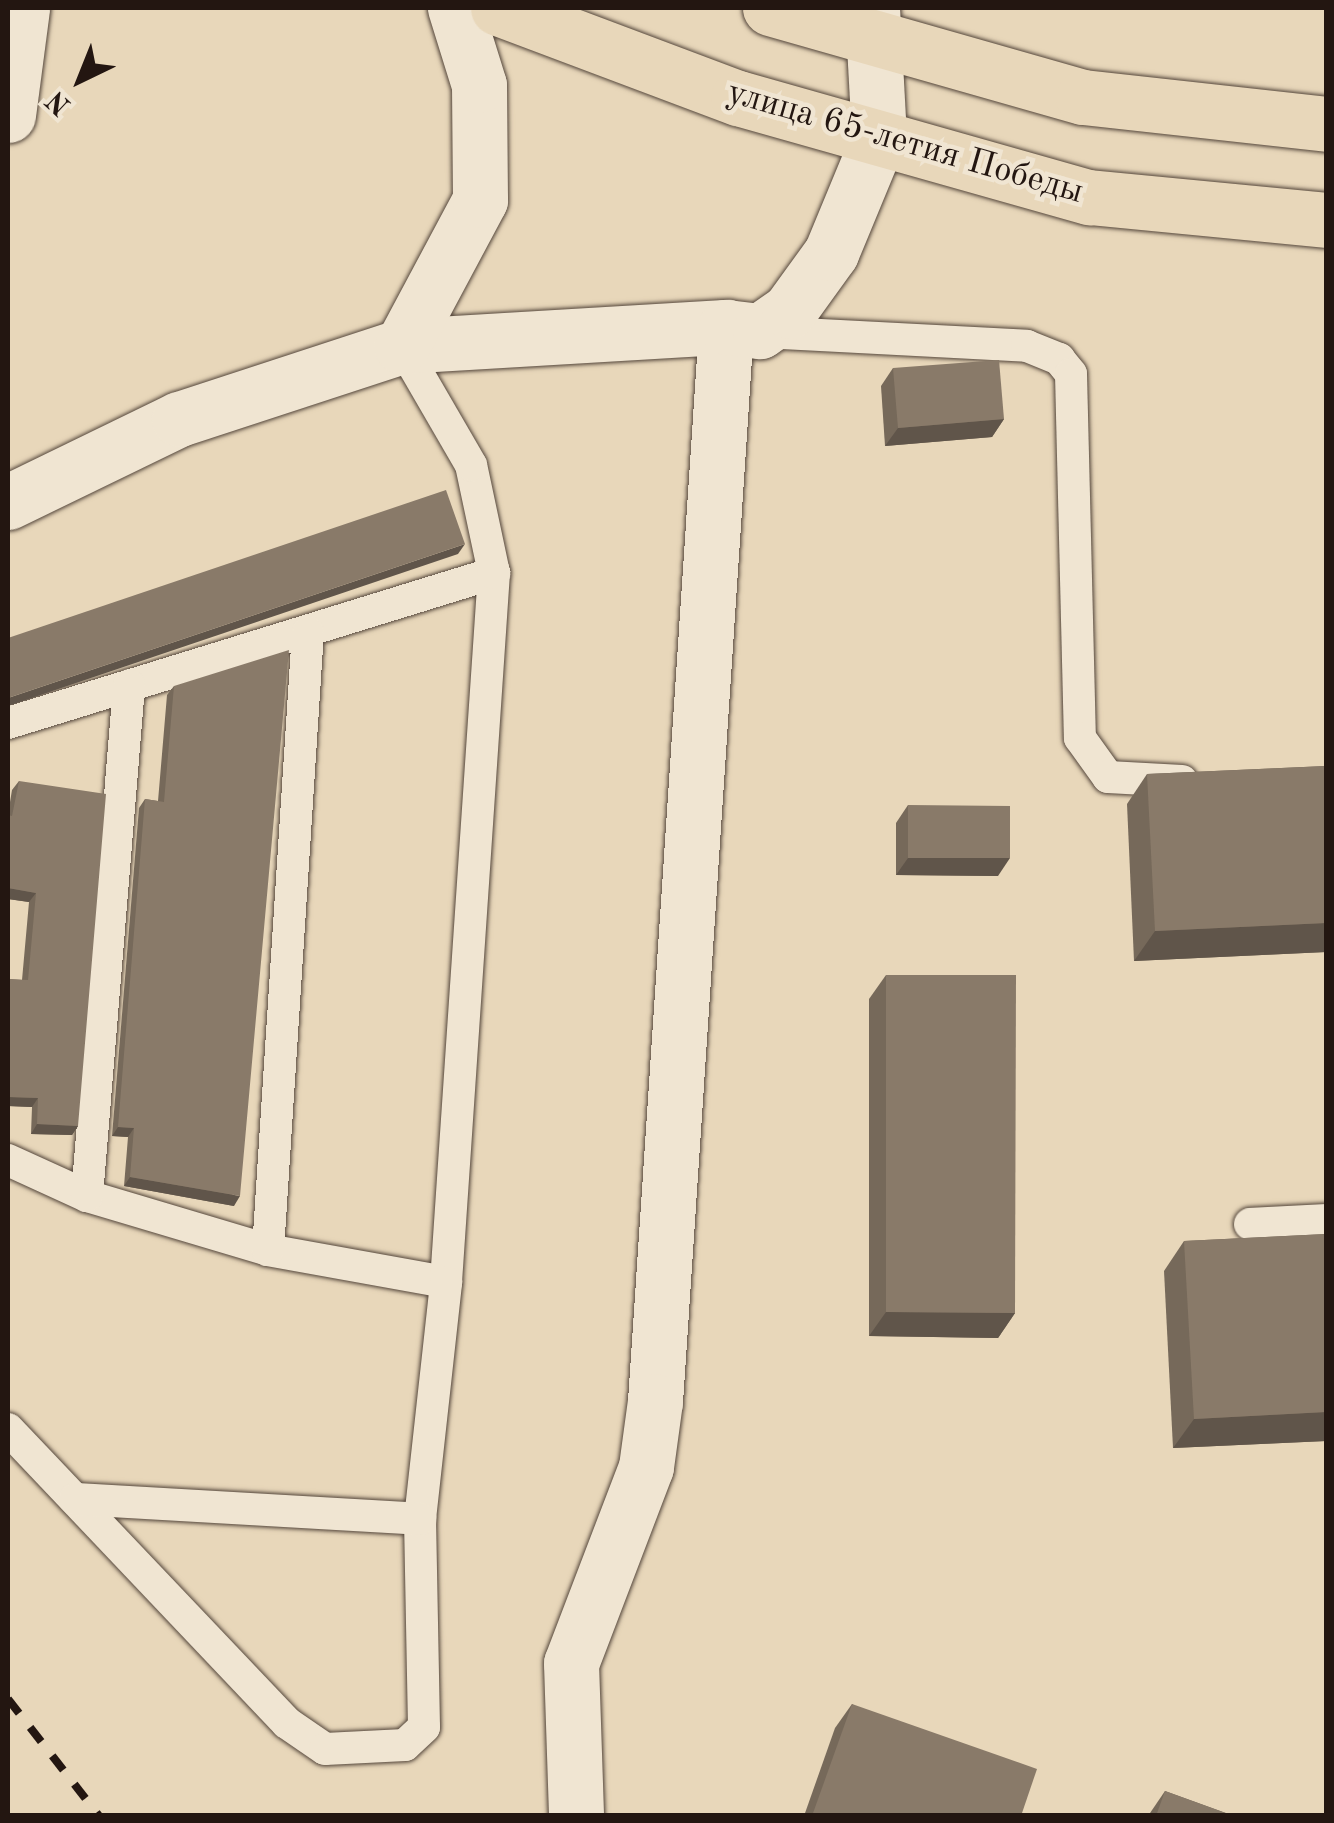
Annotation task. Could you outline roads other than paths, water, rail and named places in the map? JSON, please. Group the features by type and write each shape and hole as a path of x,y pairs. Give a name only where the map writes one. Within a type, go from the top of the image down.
{"main road":[{"name":"улица 65-летия Победы","path":"498,8 738,98 1089,197 1326,220"},
{"path":"770,8 873,26 1083,97 1326,124"}],"street":[{"path":"8,114 22,8"},
{"path":"402,346 480,200 479,85 455,8"},
{"path":"8,502 179,419 402,346 743,329 814,284 878,137 873,26"},
{"path":"576,1816 571,1663 646,1467 655,1401 743,329"}],"lane":[{"path":"743,329 1027,346 1059,360 1070,374 1080,738 1108,776 1212,778"},
{"path":"8,1429 260,1698 326,1749 405,1745 424,1728 420,1519 446,1282 494,574 471,465 402,346"},
{"path":"8,723 494,574"},
{"path":"268,1250 308,632"},
{"path":"87,1196 129,686"},
{"path":"8,1160 87,1196 268,1250 446,1282"},
{"path":"1250,1224 1326,1220"},
{"path":"75,1498 420,1519"}],"railway":[{"path":"8,1699 99,1816"}]}
